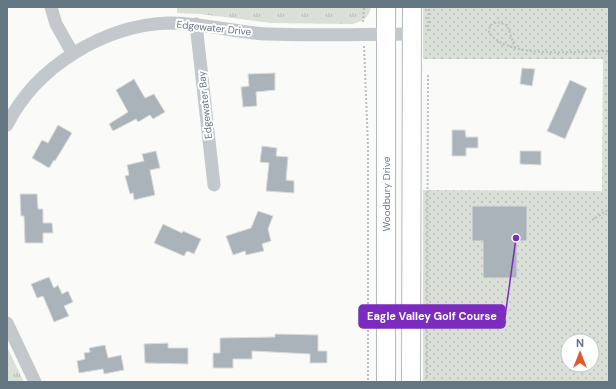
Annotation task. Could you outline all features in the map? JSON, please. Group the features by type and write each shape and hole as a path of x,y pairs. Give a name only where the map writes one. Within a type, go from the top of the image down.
{"main road":[{"name":"Woodbury Drive","path":"386,7 386,382"},
{"path":"411,382 420,34 412,7"}],"street":[{"path":"51,7 56,24 73,54"},
{"name":"Edgewater Drive","path":"7,125 12,114 31,89 52,69 73,54 114,33 141,26 169,23 196,24 266,34 420,34"},
{"name":"Edgewater Bay","path":"196,24 214,185"},
{"path":"7,323 35,382"}],"path":[{"path":"364,7 363,34 368,146 368,382"},
{"path":"420,34 429,7"},
{"path":"515,48 507,25 497,22 490,25 489,30 491,35 504,44 515,48 535,52 609,51"},
{"path":"427,382 428,67"},
{"path":"592,220 609,209"}],"green space":[{"path":"177,7 371,7 365,18 353,24 272,23 200,14 177,13"},
{"path":"423,7 609,7 609,382 423,382 423,190 602,191 603,59 423,59"},
{"path":"7,347 24,382 7,382"}],"building":[{"path":"522,68 535,69 532,86 520,84"},
{"path":"275,73 275,90 256,92 257,106 243,107 241,87 249,86 248,74"},
{"path":"134,79 145,98 154,94 165,112 153,119 150,115 138,122 136,119 113,131 109,124 128,112 116,90"},
{"path":"570,80 587,88 565,139 547,131"},
{"path":"58,125 72,133 49,168 32,158 42,140 48,143"},
{"path":"452,130 465,130 466,137 478,137 478,148 466,148 466,156 452,156"},
{"path":"262,146 277,148 276,156 288,157 286,180 294,181 294,193 266,191 269,163 260,162"},
{"path":"156,151 160,168 150,170 155,195 134,200 133,193 130,194 125,176 129,175 127,165 144,161 142,154"},
{"path":"520,151 541,151 541,165 520,164"},
{"path":"20,194 37,194 38,209 43,209 43,223 52,223 53,233 43,233 43,243 25,243 24,216 21,216"},
{"path":"472,206 527,206 527,241 517,241 517,278 483,278 483,241 472,241"},
{"path":"258,211 273,216 268,229 271,241 262,244 264,251 246,255 245,251 233,255 226,236 251,228"},
{"path":"163,224 182,233 183,231 201,239 194,254 187,251 184,256 154,243"},
{"path":"49,277 54,288 58,285 62,294 68,291 73,302 64,306 69,316 54,322 43,296 37,298 31,284"},
{"path":"275,334 318,335 318,351 327,351 327,363 310,363 310,354 252,351 252,359 233,359 233,368 213,368 213,353 220,353 220,338 275,337"},
{"path":"168,343 168,348 188,348 188,364 145,363 144,344"},
{"path":"105,345 108,358 121,355 124,370 104,374 103,369 79,373 77,361 85,359 84,353 90,352 89,348"}],"place":[{"name":"Eagle Valley Golf Course","path":"516,238"}]}
